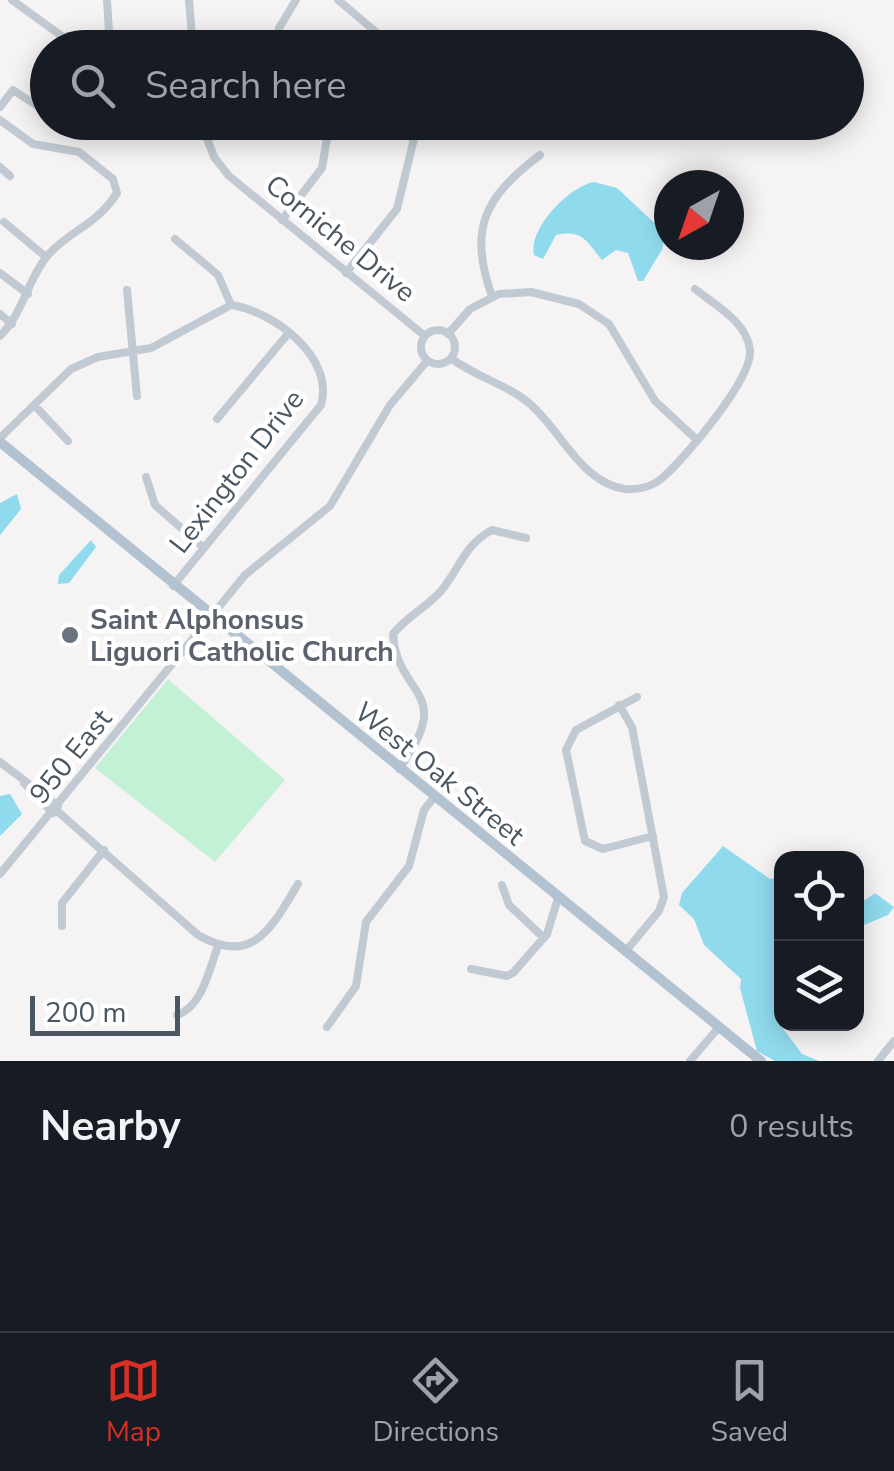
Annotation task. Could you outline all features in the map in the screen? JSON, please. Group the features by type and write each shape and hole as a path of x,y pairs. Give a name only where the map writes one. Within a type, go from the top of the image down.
{"main road":[{"name":"West Oak Street","path":"0,440 212,618 762,1061"}],"street":[{"path":"12,0 53,30"},
{"path":"107,0 110,30"},
{"path":"189,0 192,30"},
{"path":"281,30 284,16 296,0"},
{"path":"338,0 373,30"},
{"path":"0,107 13,90 30,105"},
{"path":"0,120 33,144 79,152 116,186 115,196 88,227 62,242 46,258 12,324 0,336"},
{"name":"Corniche Drive","path":"208,140 214,157 229,176 424,336"},
{"path":"282,220 322,168 327,140"},
{"path":"346,272 397,209 414,140"},
{"path":"492,296 481,257 484,218 507,180 540,154"},
{"path":"0,167 10,176"},
{"path":"4,222 46,258"},
{"path":"0,440 71,369 98,357 151,348 231,305 218,275 174,239"},
{"path":"1,275 28,294"},
{"path":"451,358 524,399 575,456 622,489 656,482 740,383 750,354 747,339 737,323 695,289"},
{"path":"126,290 136,396"},
{"path":"448,334 470,309 492,296 532,292 572,302 602,316 621,340 655,401 695,438"},
{"name":"Lexington Drive","path":"173,586 320,406 324,385 319,365 256,310 231,305"},
{"path":"0,314 12,324"},
{"path":"436,330 448,334 455,348 451,358 439,365 427,361 421,350 424,336 436,330"},
{"path":"217,420 288,335"},
{"name":"950 East","path":"0,874 245,575 330,506 390,405 427,361"},
{"path":"35,406 68,441"},
{"path":"146,478 159,510 204,548"},
{"path":"399,769 424,728 424,706 394,650 393,634 439,594 467,547 479,537 492,530 526,538"},
{"path":"637,697 598,714 567,743 582,834 591,846 603,848 653,836"},
{"path":"619,705 632,726 663,903 625,952"},
{"path":"0,764 198,934 218,946 244,946 258,939 298,884"},
{"path":"327,1028 356,986 366,922 409,866 424,810 435,796"},
{"path":"62,926 62,903 104,850"},
{"path":"502,885 509,906 544,938"},
{"path":"471,968 507,976 544,938 558,898"},
{"path":"177,1015 189,1011 196,1000 218,946"},
{"path":"690,1061 719,1027"},
{"path":"878,1061 894,1041"}],"green space":[{"path":"168,679 285,780 215,862 95,768"}],"water":[{"path":"594,182 617,188 654,223 656,260 643,281 638,281 628,253 616,250 602,260 584,238 572,234 556,235 543,259 534,255 537,233 552,210 584,185"},
{"path":"17,494 21,509 0,535 0,503"},
{"path":"91,540 96,547 69,583 58,584 59,575"},
{"path":"10,794 22,814 0,836 0,796"},
{"path":"723,846 774,878 774,1031 785,1031 802,1054 819,1061 775,1061 757,1051 741,979 704,945 694,919 679,905 682,893"},
{"path":"875,893 894,907 888,915 864,925 865,900"}],"place":[{"name":"Saint Alphonsus Liguori Catholic Church","path":"70,635"}]}
